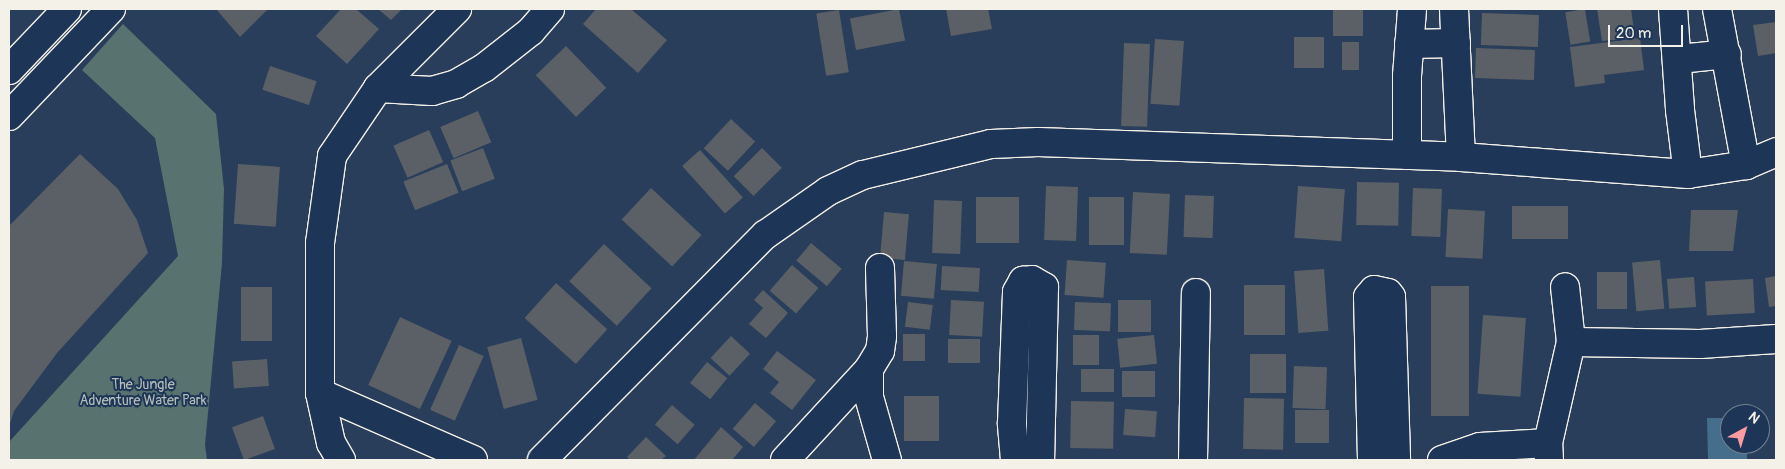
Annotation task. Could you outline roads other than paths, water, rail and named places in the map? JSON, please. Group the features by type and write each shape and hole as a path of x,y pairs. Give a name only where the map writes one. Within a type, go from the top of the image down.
{"street":[{"path":"9,70 67,9"},
{"path":"9,116 111,9"},
{"path":"341,460 331,443 320,393 320,243 332,156 378,88 457,9"},
{"path":"378,88 432,91 456,84 484,68 531,31 550,9"},
{"path":"1407,155 1409,44 1412,9"},
{"path":"1454,9 1461,157"},
{"path":"1674,9 1680,110 1688,174"},
{"path":"1717,9 1746,165"},
{"path":"1409,44 1456,43"},
{"path":"1678,59 1726,54"},
{"path":"542,460 765,234 828,191 862,175 990,144 1038,142 1461,157 1688,174 1746,165 1776,152"},
{"path":"785,460 869,369 880,351 882,336 880,268"},
{"path":"1014,460 1012,423 1017,292 1023,281 1032,280 1044,287 1040,460"},
{"path":"1442,460 1480,447 1548,452 1571,342 1565,287"},
{"path":"1372,460 1368,297 1374,290 1388,293 1391,297 1396,460"},
{"path":"1193,460 1196,293"},
{"path":"1571,342 1700,344 1776,339"},
{"path":"869,369 869,398 886,460"},
{"path":"320,393 473,460"}],"water":[{"path":"1707,418 1720,418 1720,454 1747,454 1747,460 1708,460"}],"park label":[{"name":"The Jungle Adventure Water Park","path":"143,394"}]}
